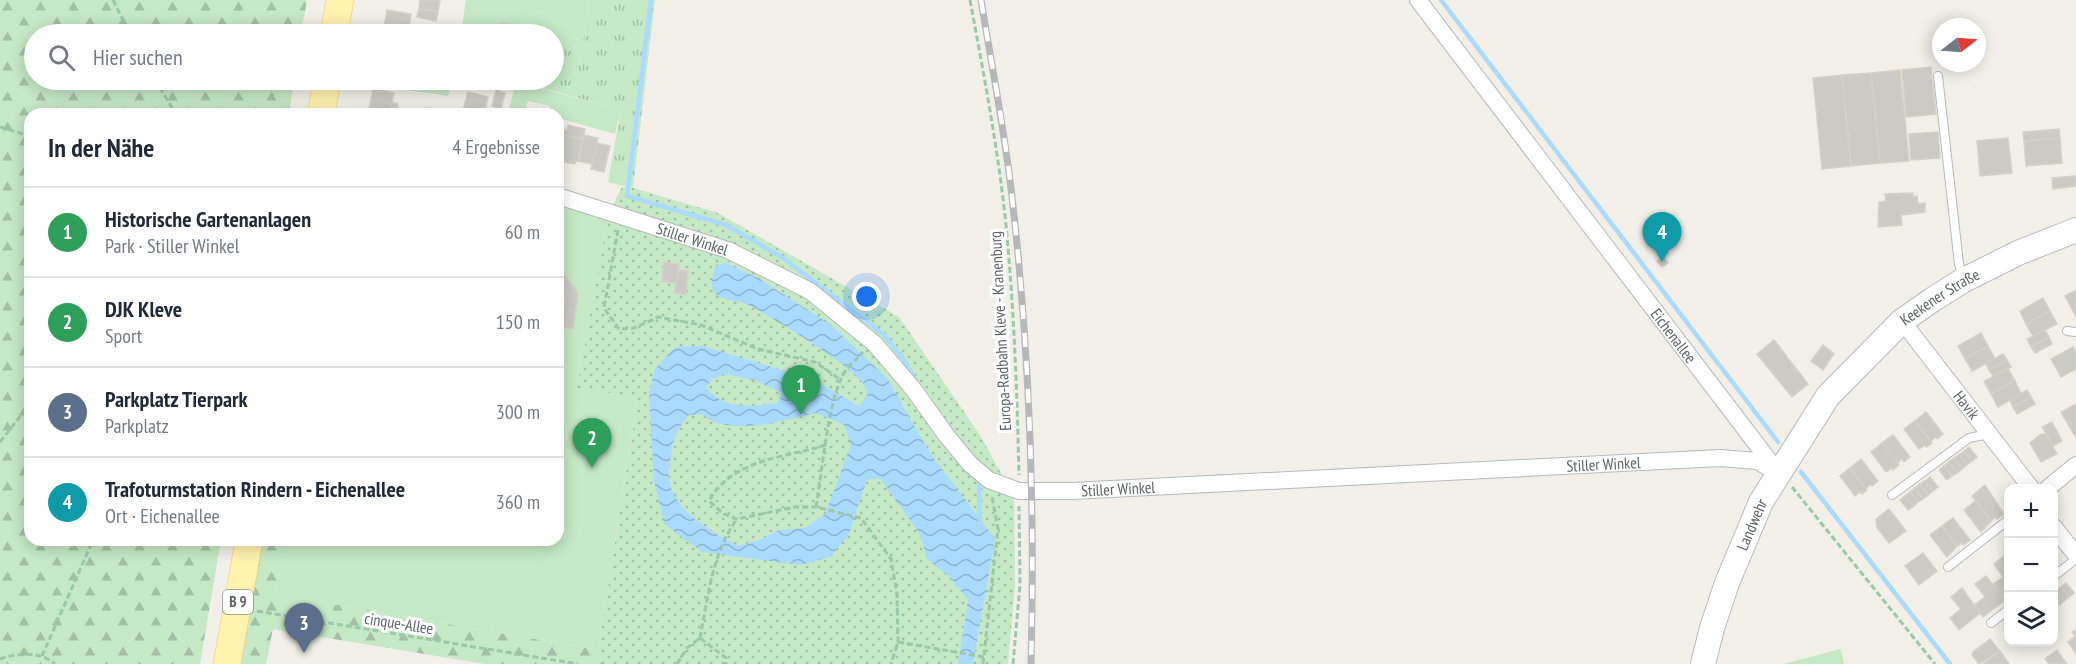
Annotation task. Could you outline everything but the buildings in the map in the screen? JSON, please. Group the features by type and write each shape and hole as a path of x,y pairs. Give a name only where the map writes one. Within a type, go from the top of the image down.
{"main road":[{"path":"336,24 340,0"},
{"path":"322,108 325,90"},
{"name":"Keekener Straße","path":"1828,396 1902,321 1964,280 2019,253 2076,230"},
{"name":"Landwehr","path":"1703,664 1712,627 1727,583 1761,502 1784,482 1828,396"},
{"name":"B 9","path":"226,664 248,546"}],"street":[{"name":"Eichenallee","path":"1418,0 1784,482"},
{"name":"Stiller Winkel","path":"564,198 728,250 810,291 874,344 914,390 970,464 989,480 1019,491 1072,491 1719,458 1757,461 1784,482"},
{"name":"Havik","path":"1902,321 2027,484"},
{"path":"2055,484 2076,465"},
{"path":"2058,532 2076,557"}],"lane":[{"path":"1938,76 1958,253 1964,280"},
{"path":"1892,495 1969,438 1989,434"},
{"path":"1948,567 2004,523"},
{"path":"2058,573 2076,557"},
{"path":"1991,624 2004,613"}],"path":[{"path":"113,0 125,24"},
{"name":"Europa-Radbahn Kleve - Kranenburg","path":"970,0 990,110 1006,225 1015,336 1020,585 1013,664"},
{"path":"161,90 172,108"},
{"path":"0,127 24,134"},
{"path":"620,214 604,308 619,329 634,328 658,317 701,325 758,349 815,362 841,380"},
{"path":"816,507 830,423 841,380 844,372 865,350"},
{"path":"0,442 24,412"},
{"path":"826,445 801,453 771,457 732,475 717,487 709,501 724,514 737,519 795,507 816,507 861,518 891,559 897,594 898,642 891,664"},
{"path":"970,464 992,496 998,529 983,664"},
{"path":"1784,482 1935,664"},
{"path":"677,664 687,648 699,638 716,561 727,533 737,519"},
{"path":"42,656 90,546"},
{"name":"cinque-Allee","path":"237,608 578,664"},
{"path":"699,638 726,658 726,664"},
{"path":"898,642 984,657"},
{"path":"0,659 28,654 48,658 55,664"},
{"path":"48,658 49,664"}],"green space":[{"path":"0,0 307,0 303,24 24,24 24,90 293,90 290,108 24,108 24,546 220,546 200,664 0,664"},
{"path":"466,0 590,0 583,41 564,36 564,24 462,24"},
{"path":"590,0 655,0 633,188 608,182 621,110 549,90 564,90 564,36 583,41"},
{"path":"407,90 450,90 448,96"},
{"path":"514,90 547,90 621,110 615,134 564,120 564,108 550,108 550,106 528,101 526,108 509,108"},
{"path":"622,187 633,188 718,213 899,317 980,435 1003,477 1014,486 1015,584 1008,664 602,664 598,650 638,397 576,389 608,215"},
{"path":"564,203 608,215 577,389 638,396 598,650 276,594 284,546 564,546"},
{"path":"259,546 284,546 276,594 598,650 602,664 485,664 273,629 266,664 237,664"},
{"path":"1841,649 1844,664 1783,664"}],"water":[{"path":"726,263 756,277 831,325 887,378 930,453 995,539 973,664 958,664 968,600 949,576 928,560 919,533 880,478 867,480 849,534 830,557 801,565 702,552 664,524 654,481 649,393 655,369 675,347 702,346 812,379 859,406 867,396 866,387 859,379 810,342 755,308 717,295 712,288 712,277 716,265","holes":["726,374 757,381 782,393 777,403 747,406 729,403 721,400 706,387 712,379","816,413 844,425 851,445 825,514 805,528 779,530 759,540 738,546 696,520 679,502 669,480 669,468 674,439 689,415 702,414 713,421 741,426 773,423"]}],"waterway":[{"path":"651,0 627,196 726,225 783,258 884,335 904,360 915,380"},
{"path":"1441,0 1778,442"},
{"path":"1801,472 1950,664"},
{"path":"979,485 980,527"}],"railway":[{"path":"981,0 1010,180 1024,320 1032,492 1031,664"}],"place":[{"name":"Trafoturmstation Rindern - Eichenallee","path":"1662,262"},
{"name":"Historische Gartenanlagen","path":"801,415"},
{"name":"DJK Kleve","path":"592,468"},
{"name":"Parkplatz Tierpark","path":"304,653"}]}
